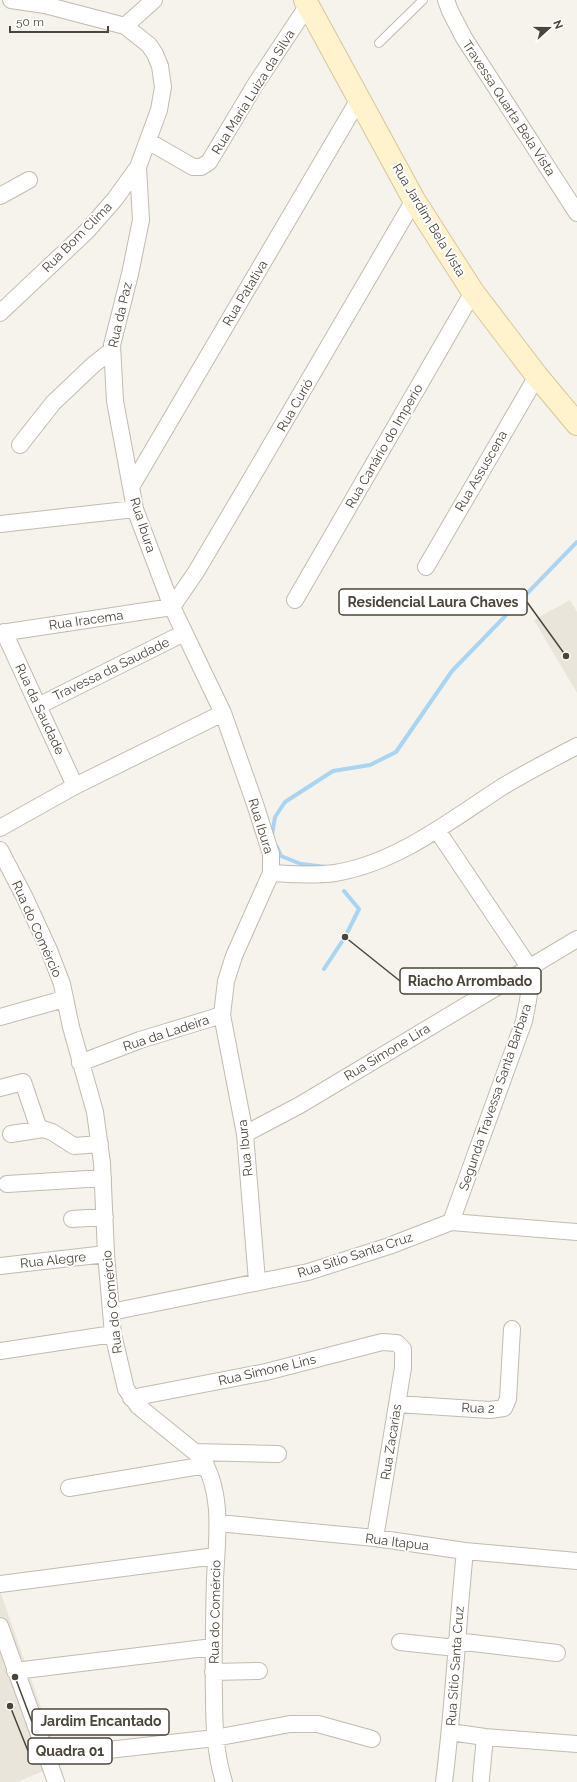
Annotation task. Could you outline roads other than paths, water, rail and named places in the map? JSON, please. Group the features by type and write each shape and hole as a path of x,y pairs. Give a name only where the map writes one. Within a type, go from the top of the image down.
{"main road":[{"name":"Rua Jardim Bela Vista","path":"307,3 414,200 473,292 537,376 577,424"}],"street":[{"path":"11,0 43,3 125,26 154,0"},
{"name":"Travessa Quarta Bela Vista","path":"446,0 457,25 468,43 577,213"},
{"name":"Rua Maria Luiza da Silva","path":"148,141 193,167 201,167 209,162 255,85 307,3"},
{"name":"Rua Bom Clima","path":"0,312 87,231 115,199 138,167 159,110 163,79 160,66 149,45 125,26"},
{"name":"Rua Patativa","path":"131,488 359,100"},
{"name":"Rua da Paz","path":"131,488 115,401 112,350 114,332 130,274 141,220 138,167"},
{"path":"0,196 29,180"},
{"name":"Rua Curió","path":"172,607 185,589 247,486 414,200"},
{"name":"Rua Canário do Imperio","path":"295,600 473,292"},
{"path":"20,445 53,403 93,365 112,350"},
{"name":"Rua Assuscena","path":"426,567 537,376"},
{"name":"Rua Ibura","path":"131,488 135,509 172,607 223,713 269,847 272,860 271,873 322,874 346,870 378,860 436,830 509,784 577,746"},
{"path":"0,524 135,509"},
{"name":"Rua Iracema","path":"2,632 172,607"},
{"name":"Rua da Saudade","path":"2,632 75,786"},
{"name":"Travessa da Saudade","path":"38,706 184,633"},
{"path":"0,828 75,786 223,713"},
{"path":"436,830 529,969"},
{"name":"Rua do Comércio","path":"0,850 25,898 49,950 62,984 80,1063 95,1112 103,1178 106,1254 113,1334 123,1380 131,1398 145,1412 195,1452 206,1465 214,1490 218,1523 213,1646 215,1738 224,1782"},
{"name":"Rua da Ladeira","path":"80,1063 158,1034 222,1015 226,981 234,956 271,873"},
{"name":"Rua Simone Lira","path":"245,1134 300,1105 577,939"},
{"name":"Segunda Travessa Santa Barbara","path":"451,1222 524,1020 529,994 529,969"},
{"path":"0,1017 64,998"},
{"name":"Rua Ibura","path":"222,1015 245,1134 257,1282"},
{"path":"0,1088 23,1082 39,1129"},
{"path":"11,1134 39,1129 52,1132 74,1146 100,1144"},
{"path":"7,1184 103,1178"},
{"path":"72,1219 104,1217"},
{"name":"Rua Sitio Santa Cruz","path":"111,1312 308,1272 389,1246 451,1222 577,1232"},
{"name":"Rua Alegre","path":"0,1266 106,1254"},
{"name":"Rua 2","path":"397,1404 490,1410 504,1408 508,1399 512,1330"},
{"path":"0,1351 113,1334"},
{"name":"Rua Simone Lins","path":"131,1398 266,1372 382,1342 395,1342 401,1346"},
{"name":"Rua Zacarias","path":"375,1538 403,1368 404,1353 401,1346"},
{"path":"195,1452 278,1454"},
{"path":"69,1488 206,1465"},
{"name":"Rua Itapua","path":"218,1523 375,1538 465,1551 577,1561"},
{"name":"Rua Sitio Santa Cruz","path":"444,1782 450,1732 456,1645 465,1551"},
{"path":"0,1584 216,1556"},
{"path":"0,1626 46,1758 56,1782"},
{"path":"400,1642 557,1653"},
{"path":"15,1671 213,1646"},
{"path":"213,1672 259,1671"},
{"path":"46,1758 215,1738 290,1724 318,1724 372,1739"},
{"path":"450,1732 485,1737 577,1744"},
{"path":"482,1779 485,1737"}],"lane":[{"path":"379,43 423,0"}],"waterway":[{"path":"272,835 275,817 285,802 333,771 370,765 396,752 452,671 577,542"},
{"path":"277,847 281,856 301,864 326,867"},
{"path":"324,969 345,937 359,909 344,891"}],"place":[{"name":"Residencial Laura Chaves","path":"566,656"},
{"name":"Riacho Arrombado","path":"345,937"},
{"name":"Jardim Encantado","path":"15,1677"},
{"name":"Quadra 01","path":"10,1706"}]}
